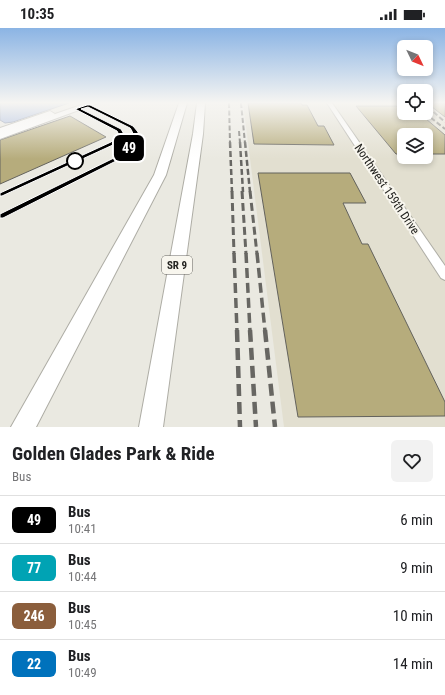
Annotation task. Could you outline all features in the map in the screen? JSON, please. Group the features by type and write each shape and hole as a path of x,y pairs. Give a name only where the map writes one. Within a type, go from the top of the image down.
{"highway":[{"path":"0,131 28,122"}],"main road":[{"path":"0,136 39,122"},
{"path":"23,427 156,182 169,150 177,122"},
{"name":"SR 9","path":"151,427 198,122"}],"street":[{"name":"Northwest 159th Drive","path":"342,122 445,275"}],"shaded area":[{"path":"245,122 445,122 445,427 284,427"}],"building":[{"path":"54,122 80,122 106,137 0,184 0,140"},
{"path":"251,122 316,122 318,126 324,126 334,145 254,144"},
{"path":"369,122 429,122 445,135 445,154 433,154 433,128 397,128 397,154"},
{"path":"258,173 350,173 366,203 343,203 362,244 368,244 445,402 445,416 298,417"}],"railway":[{"path":"229,122 230,143"},
{"path":"243,122 245,143"},
{"path":"436,122 445,129"},
{"path":"239,131 240,143"},
{"path":"230,142 232,192"},
{"path":"240,142 243,192"},
{"path":"245,142 250,192"},
{"path":"232,191 234,254"},
{"path":"242,191 246,254"},
{"path":"250,191 257,254"},
{"path":"234,253 237,331"},
{"path":"246,253 250,331"},
{"path":"257,253 265,331"},
{"path":"237,330 240,427"},
{"path":"250,330 256,427"},
{"path":"265,330 275,427"}],"bus line":[{"name":"49","path":"0,195 113,143 122,136 119,130 103,122"},
{"name":"49","path":"0,216 127,153 137,135 135,130 120,122"}]}
